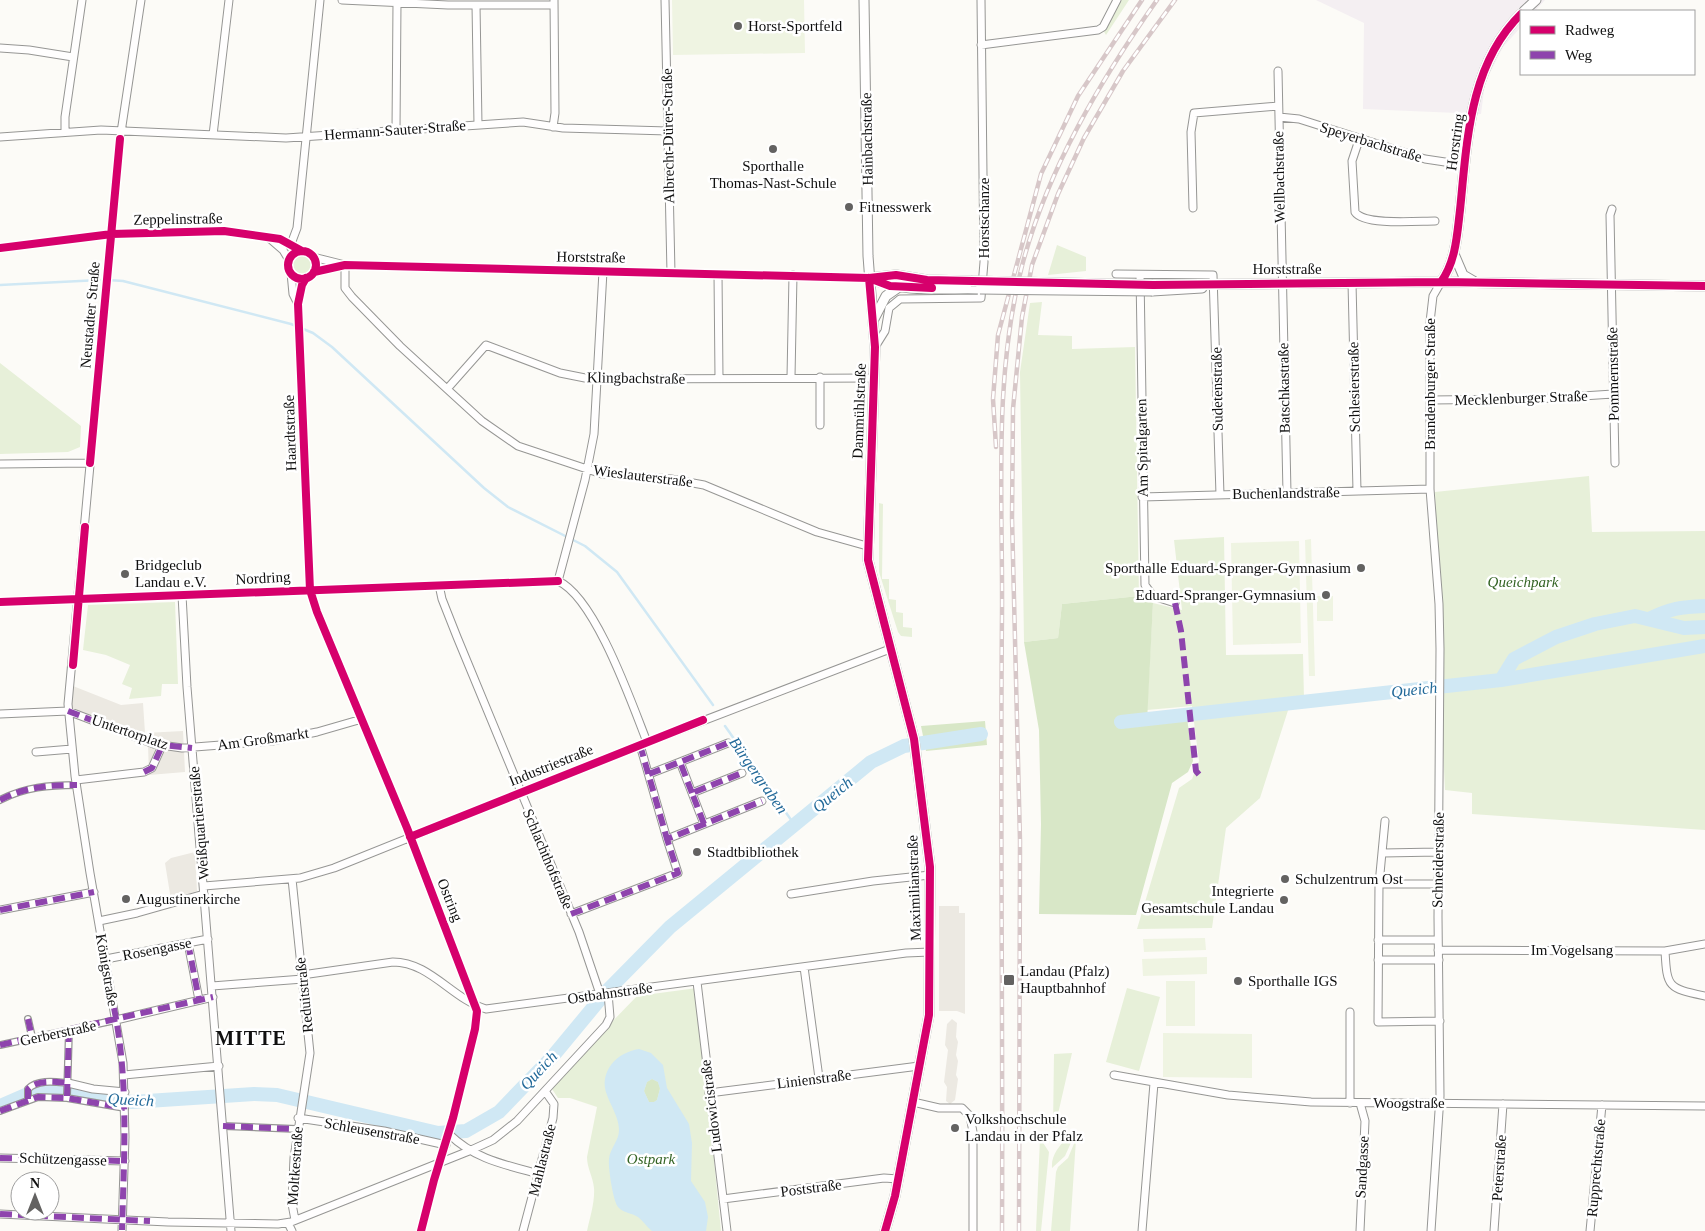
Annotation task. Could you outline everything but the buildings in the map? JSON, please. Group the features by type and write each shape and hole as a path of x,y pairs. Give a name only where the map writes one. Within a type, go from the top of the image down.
{"street":[{"path":"65,131 64,117 82,0"},
{"name":"Neustadter Straße","path":"68,711 121,131 141,0"},
{"path":"213,135 229,0"},
{"path":"291,244 297,228 320,0"},
{"path":"342,0 476,5 554,2 555,113 553,127"},
{"name":"Albrecht-Dürer-Straße","path":"665,0 671,273"},
{"name":"Hainbachstraße","path":"864,0 869,278"},
{"name":"Horstschanze","path":"875,347 885,330 890,308 896,301 904,298 981,298 983,272 981,0"},
{"path":"981,44 1098,30 1103,27 1117,0"},
{"path":"1525,10 1536,0"},
{"path":"396,130 397,3"},
{"path":"476,5 478,125"},
{"name":"Horstring","path":"1440,282 1448,271 1454,254 1473,111 1482,75 1503,36 1520,15"},
{"path":"0,48 29,50 73,57"},
{"name":"Wellbachstraße","path":"1278,71 1281,283"},
{"path":"1193,208 1192,132 1194,113 1278,106"},
{"name":"Speyerbachstraße","path":"1279,117 1299,120 1358,140 1425,159 1465,165"},
{"name":"Hermann-Sauter-Straße","path":"0,137 65,131 121,131 286,138 524,122 553,127 668,131"},
{"path":"1358,140 1352,161 1354,212 1357,216 1370,220 1435,221"},
{"name":"Pommernstraße","path":"1612,209 1615,463"},
{"name":"Zeppelinstraße","path":"0,248 112,234 224,231 280,239 302,251"},
{"path":"267,237 283,250 289,260 291,273 298,278 306,278"},
{"path":"289,260 294,254 302,251"},
{"name":"Horststraße","path":"302,251 314,257 345,266"},
{"path":"1454,254 1464,275 1476,283"},
{"path":"314,257 316,265 314,272"},
{"name":"Horststraße","path":"306,278 314,272 345,266 869,278 896,275 927,284"},
{"name":"Wieslauterstraße","path":"345,266 344,282 346,291 400,346 482,421 509,441 549,458 602,474 671,479 704,484 816,532 867,546"},
{"path":"571,914 678,873 666,839 649,774 644,743 601,632 569,589 558,581 587,470 596,425 603,271"},
{"name":"Haardtstraße","path":"291,273 293,294 298,304"},
{"path":"718,274 719,378"},
{"name":"Horststraße","path":"1116,274 1206,274 1213,276 1215,284"},
{"path":"791,377 792,275"},
{"name":"Am Spitalgarten","path":"1140,275 1142,496 1145,585 1153,596 1175,603"},
{"name":"Haardtstraße","path":"306,278 302,285 298,304 310,590"},
{"name":"Horststraße","path":"869,278 899,287 927,284 1192,290 1215,284 1281,283 1440,282 1705,286"},
{"name":"Dammühlstraße","path":"867,546 875,347 869,278"},
{"name":"Brandenburger Straße","path":"1430,489 1430,307 1434,292 1440,282"},
{"name":"Batschkastraße","path":"1281,283 1287,493"},
{"name":"Schlesierstraße","path":"1352,283 1357,491"},
{"name":"Sudetenstraße","path":"1215,284 1220,495"},
{"path":"874,321 884,299 899,287"},
{"name":"Klingbachstraße","path":"447,389 486,345 572,376 599,380 791,377 874,378"},
{"path":"820,377 820,425"},
{"name":"Mecklenburger Straße","path":"1430,400 1537,399 1613,394"},
{"path":"0,464 90,462"},
{"name":"Buchenlandstraße","path":"1142,496 1430,489"},
{"name":"Schneiderstraße","path":"1430,489 1439,604 1440,678 1438,852 1439,1103 1431,1231"},
{"name":"Maximilianstraße","path":"867,546 870,573 917,755 930,875 929,1015 898,1179 886,1231"},
{"name":"Nordring","path":"0,602 558,581"},
{"name":"Schlachthofstraße","path":"288,1223 469,1151 492,1140 507,1129 545,1091 606,1025 610,1017 604,994 520,793 445,606 439,585"},
{"name":"Ostring","path":"310,590 317,612 410,837 475,1005 475,1029 448,1140 421,1231"},
{"name":"Weißquartierstraße","path":"182,595 192,748 219,1066 230,1227"},
{"name":"Industriestraße","path":"99,921 137,913 204,890 292,878 334,868 644,743 890,649"},
{"path":"0,714 68,711"},
{"name":"Untertorplatz","path":"68,711 162,746 192,748"},
{"name":"Königstraße","path":"68,711 76,782 124,1075 125,1161 122,1231"},
{"name":"Am Großmarkt","path":"192,748 272,742 362,719"},
{"path":"649,774 728,743"},
{"path":"0,800 26,789 144,772 152,768 162,746"},
{"path":"36,752 72,750"},
{"path":"680,762 704,824"},
{"path":"692,793 742,774"},
{"path":"666,839 762,801"},
{"path":"1385,821 1378,940 1378,1022 1440,1021"},
{"path":"1382,853 1438,852"},
{"path":"791,894 890,878 930,875"},
{"name":"Reduitstraße","path":"292,878 310,1053 299,1115"},
{"path":"1380,884 1438,884"},
{"path":"0,910 94,892"},
{"name":"Rosengasse","path":"106,959 208,939"},
{"path":"1378,940 1438,940"},
{"path":"188,943 200,1000"},
{"name":"Im Vogelsang","path":"1438,950 1665,951 1705,944"},
{"path":"1665,951 1666,972 1670,984 1678,989 1705,996"},
{"name":"Ostbahnstraße","path":"212,986 302,977 403,962 422,969 475,1005 489,1009 930,952"},
{"path":"1378,960 1438,960"},
{"path":"804,967 819,1078"},
{"name":"Ludowicistraße","path":"697,982 727,1231"},
{"path":"116,1020 213,997"},
{"path":"1350,1012 1350,1103"},
{"path":"28,1019 32,1037"},
{"name":"Gerberstraße","path":"0,1045 116,1020"},
{"path":"68,1090 69,1030"},
{"path":"124,1075 219,1066"},
{"name":"Linienstraße","path":"709,1093 919,1066"},
{"name":"Woogstraße","path":"1114,1075 1228,1095 1301,1102 1705,1106"},
{"path":"28,1098 28,1089 32,1085 48,1082 68,1090 94,1089 125,1093"},
{"path":"1142,1231 1154,1083"},
{"name":"Mahlastraße","path":"523,1231 539,1174 554,1108 552,1100 545,1091"},
{"path":"0,1111 28,1098 67,1098 125,1108"},
{"path":"912,1102 939,1108 962,1108 968,1112 973,1126 973,1231"},
{"name":"Sandgasse","path":"1360,1103 1364,1120 1360,1231"},
{"name":"Peterstraße","path":"1494,1231 1503,1104"},
{"name":"Rupprechtstraße","path":"1590,1231 1602,1105"},
{"name":"Moltkestraße","path":"295,1220 292,1204 299,1115"},
{"name":"Schleusenstraße","path":"299,1115 384,1131 448,1140"},
{"path":"223,1126 297,1128"},
{"path":"448,1140 487,1160 539,1174"},
{"name":"Schützengasse","path":"0,1158 125,1161"},
{"name":"Poststraße","path":"723,1199 884,1178 898,1179"},
{"path":"0,1214 230,1227 288,1223"},
{"name":"Moltkestraße","path":"288,1223 292,1231"}],"shaded area":[{"path":"1316,0 1545,0 1536,10 1520,10 1520,28 1503,47 1485,83 1481,114 1363,109 1364,23"},
{"path":"73,686 121,705 143,703 145,733 183,731 185,772 149,775 148,745 108,731 69,709"},
{"path":"195,852 197,891 171,900 165,863 171,858"},
{"path":"939,906 959,906 959,913 965,913 965,1014 957,1011 939,1011"},
{"path":"952,1019 957,1023 956,1037 958,1042 956,1055 958,1061 956,1075 958,1079 955,1100 950,1104 946,1101 947,1087 944,1082 948,1050 945,1045 947,1024"}],"green space":[{"name":"Horst-Sportfeld","path":"672,0 804,0 805,53 673,55"},
{"path":"1118,0 1129,0 1106,35 1103,30"},
{"path":"1057,245 1086,257 1086,271 1048,275"},
{"path":"303,254 310,257 313,264 310,271 303,274 296,271 293,264 296,257"},
{"path":"1042,302 1038,335 1072,336 1072,349 1135,347 1139,596 1062,604 1058,638 1024,642 1020,372 1030,303"},
{"path":"0,363 81,426 80,447 68,452 0,454"},
{"name":"Queichpark","path":"1589,476 1592,532 1705,531 1705,830 1472,814 1472,793 1445,790 1435,492"},
{"path":"879,503 883,504 882,579 889,579 889,599 896,600 896,612 903,613 903,627 912,628 912,637 901,636 898,632 879,572"},
{"path":"1224,537 1226,655 1303,654 1304,699 1291,701 1260,798 1226,828 1212,928 1137,929 1179,788 1192,779 1199,761 1192,706 1147,710 1153,603 1182,610 1174,540"},
{"path":"1311,539 1315,676 1309,676 1305,540"},
{"path":"1299,541 1301,643 1233,645 1231,543"},
{"path":"1139,596 1153,603 1147,722 1187,718 1193,761 1188,772 1172,783 1136,915 1039,914 1041,824 1039,730 1024,642 1058,638 1062,604"},
{"path":"1317,596 1333,596 1333,621 1317,621"},
{"path":"175,602 178,684 162,684 161,696 129,699 132,688 122,684 130,665 106,655 83,650 88,605"},
{"path":"985,721 987,745 926,751 921,726"},
{"path":"1205,938 1206,950 1144,952 1143,939"},
{"path":"1207,957 1207,974 1143,976 1142,959"},
{"path":"1166,981 1195,981 1195,1026 1166,1026"},
{"name":"Ostpark","path":"697,988 721,1231 587,1231 594,1193 587,1157 597,1107 570,1098 558,1098 550,1086 637,996"},
{"path":"1127,988 1160,997 1139,1071 1106,1062"},
{"path":"1163,1033 1252,1034 1252,1078 1163,1077"},
{"path":"1072,1053 1055,1127 1053,1127 1054,1054"},
{"path":"652,1079 658,1082 660,1088 657,1100 649,1102 644,1091 647,1082"},
{"path":"1067,1137 1073,1138 1065,1156 1052,1168 1054,1155"},
{"path":"1040,1138 1049,1152 1041,1231 1036,1231"},
{"path":"1076,1139 1070,1231 1051,1231 1056,1172 1058,1167 1068,1158"}],"water":[{"path":"639,1049 651,1053 663,1065 667,1088 689,1124 692,1143 691,1181 705,1202 708,1217 706,1231 652,1231 638,1217 622,1211 616,1204 611,1184 609,1159 618,1138 619,1126 607,1095 605,1079 611,1064 623,1054","holes":["652,1079 658,1082 660,1089 657,1100 649,1102 644,1091 647,1082"]}],"waterway":[{"path":"0,285 100,280"},
{"path":"108,280 123,281 291,324 313,333 332,347 484,488 508,507 585,546 617,572 713,705"},
{"path":"1649,619 1676,609 1705,606"},
{"path":"1501,680 1514,659 1556,637 1595,624 1635,616 1684,628 1705,627"},
{"name":"Queich","path":"1121,722 1501,680 1705,646"},
{"name":"Bürgergraben","path":"725,726 794,824"},
{"name":"Queich","path":"0,1106 28,1094 50,1091 132,1102 254,1094 277,1095 438,1133 466,1131 499,1112 553,1056 606,992 670,927 871,762 904,746 981,734"}],"railway":[{"path":"996,447 993,399 998,335 1041,174 1078,96 1142,0"},
{"path":"1002,1231 1001,483 1003,395 1007,352 1022,266 1046,195 1061,161 1096,94 1157,0"},
{"path":"1019,1231 1020,841 1012,518 1013,409 1022,317 1032,265 1058,194 1084,138 1123,71 1175,0"}],"marked path":[{"path":"1175,603 1181,631 1196,771 1202,778"},
{"path":"68,711 154,744 192,748"},
{"path":"692,793 680,762 728,743"},
{"path":"640,745 667,839"},
{"path":"144,772 152,768 162,746"},
{"path":"649,774 680,762"},
{"path":"704,824 692,793 742,773"},
{"path":"0,800 19,792 37,788 77,785"},
{"path":"571,914 678,873 667,839 762,801"},
{"path":"0,910 94,892"},
{"path":"188,943 199,1000"},
{"path":"0,1045 213,997"},
{"path":"114,1008 119,1036 124,1091 122,1230"},
{"path":"28,1019 32,1037"},
{"path":"67,1096 69,1030"},
{"path":"28,1099 28,1089 32,1086 47,1082 68,1083"},
{"path":"0,1111 38,1097 67,1098 125,1108"},
{"path":"223,1126 297,1129"},
{"path":"0,1158 125,1161"},
{"path":"0,1214 150,1221"}],"cycle path":[{"path":"1441,282 1450,265 1455,248 1469,132 1481,80 1504,34 1520,15"},
{"path":"90,463 120,139"},
{"path":"0,248 112,234 224,231 280,239 302,251"},
{"path":"302,251 312,255 316,265 312,275 302,279 292,275 288,265 292,255 302,251"},
{"path":"314,272 345,265 869,278 896,275 927,280 1153,285 1441,282 1705,286"},
{"path":"306,278 302,285 298,304 310,590 317,612 407,828 477,1011 475,1029 453,1118 421,1231"},
{"path":"869,278 875,347 868,560 914,739 930,867 929,1015 895,1196 885,1231"},
{"path":"869,278 890,286 932,288"},
{"path":"73,665 85,527"},
{"path":"0,602 558,581"},
{"path":"410,837 703,720"}],"place":[{"name":"Horst-Sportfeld","path":"738,26"},
{"name":"Sporthalle Thomas-Nast-Schule","path":"773,149"},
{"name":"Fitnesswerk","path":"849,207"},
{"name":"Sporthalle Eduard-Spranger-Gymnasium","path":"1361,568"},
{"name":"Bridgeclub Landau e.V.","path":"125,574"},
{"name":"Eduard-Spranger-Gymnasium","path":"1326,595"},
{"name":"Stadtbibliothek","path":"697,852"},
{"name":"Schulzentrum Ost","path":"1285,879"},
{"name":"Augustinerkirche","path":"126,899"},
{"name":"Integrierte Gesamtschule Landau","path":"1284,900"},
{"name":"Landau (Pfalz) Hauptbahnhof","path":"1009,980"},
{"name":"Sporthalle IGS","path":"1238,981"},
{"name":"Volkshochschule Landau in der Pfalz","path":"955,1128"}],"district":[{"name":"MITTE","path":"251,1038"}]}
